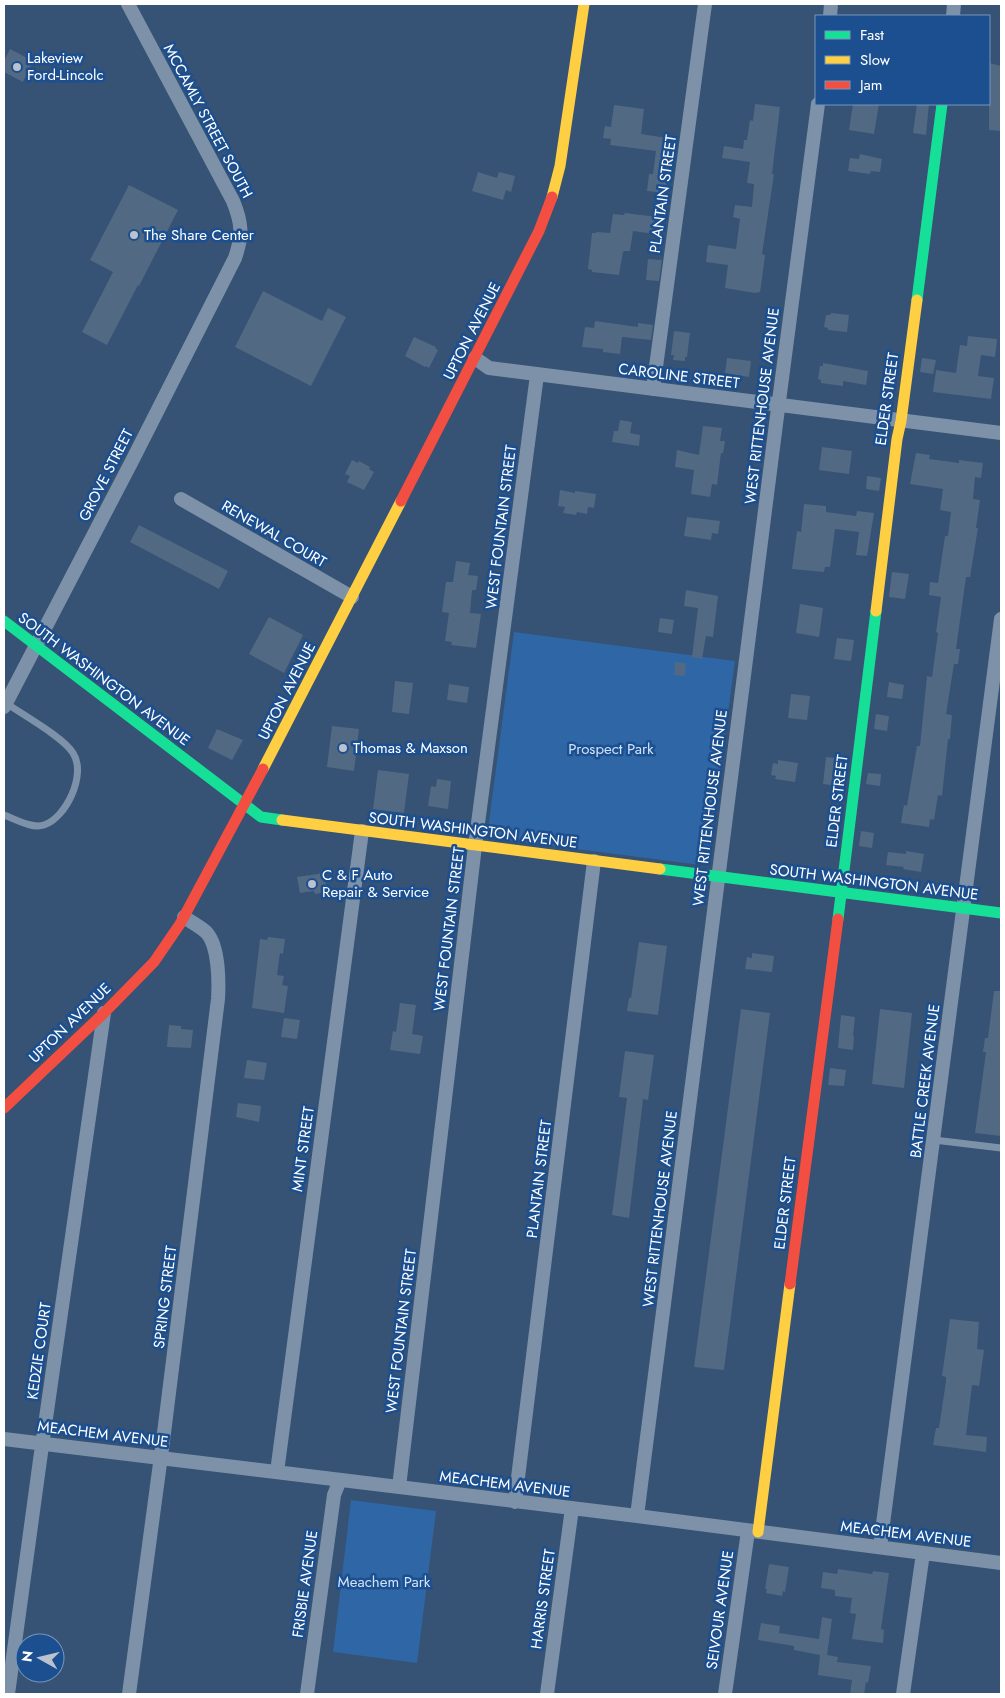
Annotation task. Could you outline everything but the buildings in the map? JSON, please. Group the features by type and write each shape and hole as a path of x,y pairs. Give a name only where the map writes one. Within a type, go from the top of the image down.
{"street":[{"name":"MCCAMLY STREET SOUTH","path":"128,4 240,218 240,244 235,258"},
{"name":"UPTON AVENUE","path":"4,1108 104,1013 154,962 184,917 244,804 534,242 548,208 560,166 584,4"},
{"name":"PLANTAIN STREET","path":"653,389 705,4"},
{"name":"WEST RITTENHOUSE AVENUE","path":"638,1516 778,405 818,105"},
{"name":"ELDER STREET","path":"753,1532 842,893 896,449 942,105"},
{"name":"GROVE STREET","path":"5,705 235,258"},
{"name":"CAROLINE STREET","path":"475,358 489,368 1001,433"},
{"name":"WEST FOUNTAIN STREET","path":"399,1487 475,846 537,374"},
{"name":"RENEWAL COURT","path":"181,499 352,597"},
{"name":"BATTLE CREEK AVENUE","path":"880,1547 1001,619"},
{"name":"SOUTH WASHINGTON AVENUE","path":"4,621 261,817 1001,913"},
{"name":"MINT STREET","path":"277,1472 362,831"},
{"name":"PLANTAIN STREET","path":"515,1502 594,861"},
{"name":"SPRING STREET","path":"129,1694 161,1458 219,989 215,955 211,940 207,933 184,917"},
{"name":"KEDZIE COURT","path":"8,1694 104,1013"},
{"name":"MEACHEM AVENUE","path":"4,1439 1001,1562"},
{"name":"FRISBIE AVENUE","path":"307,1694 334,1495 340,1480"},
{"name":"HARRIS STREET","path":"547,1694 572,1508"},
{"name":"SEIVOUR AVENUE","path":"725,1694 753,1532"},
{"path":"903,1694 923,1553"}],"lane":[{"path":"4,815 31,825 44,825 57,817 68,804 76,784 77,769 75,756 67,744 5,705"},
{"path":"934,1140 1001,1148"}],"green space":[{"name":"Prospect Park","path":"514,632 735,661 708,859 703,863 693,864 499,839 492,834 489,822"},
{"name":"Meachem Park","path":"351,1500 436,1511 417,1663 333,1652"}],"traffic: fast":[{"path":"917,300 942,105"},
{"path":"838,919 876,611"},
{"path":"4,621 261,817 282,820"},
{"path":"660,869 1001,913"}],"traffic: slow":[{"path":"552,197 560,166 584,4"},
{"path":"876,611 897,439 917,300"},
{"path":"263,769 401,501"},
{"path":"282,820 660,869"},
{"path":"758,1532 790,1284"}],"traffic: jam":[{"path":"401,501 539,231 552,197"},
{"path":"4,1108 104,1013 154,962 180,924 263,769"},
{"path":"790,1284 838,919"}],"place":[{"name":"Lakeview Ford-Lincolc","path":"17,67"},
{"name":"The Share Center","path":"134,235"},
{"name":"Thomas & Maxson","path":"343,748"},
{"name":"C & F Auto Repair & Service","path":"312,884"}]}
